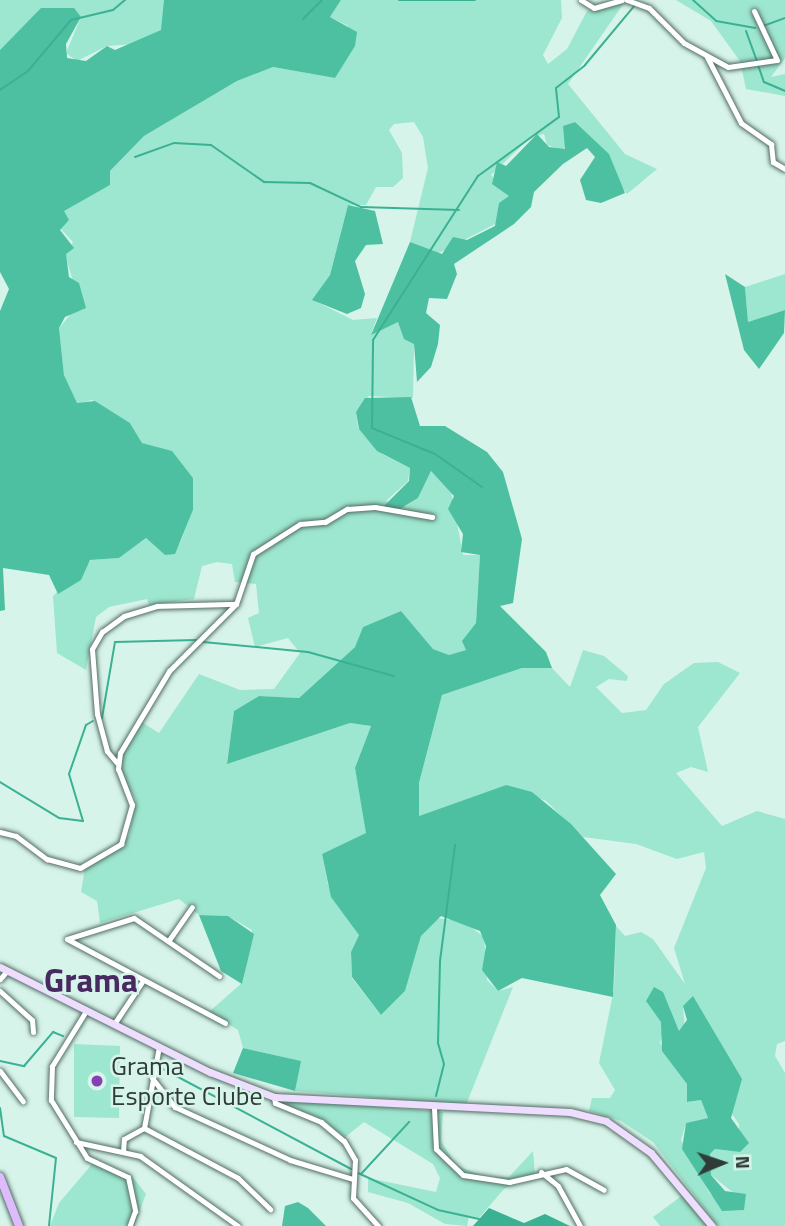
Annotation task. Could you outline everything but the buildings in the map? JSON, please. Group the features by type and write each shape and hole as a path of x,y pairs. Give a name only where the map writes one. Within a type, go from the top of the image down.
{"main road":[{"path":"3,969 210,1072 274,1097 434,1108 570,1112 606,1121 651,1153 712,1226"},
{"path":"0,1177 19,1226"}],"street":[{"path":"581,0 594,8 625,0 649,8 707,57 728,67 776,61 754,11"},
{"path":"707,57 741,123 771,144 773,162 785,169"},
{"path":"117,763 163,678 236,604 253,554 300,524 372,507 432,517"},
{"path":"0,832 68,864 86,866 126,837 132,799 117,763 107,751 97,714 92,649 102,632 124,616 157,606 236,604"},
{"path":"169,940 192,907"},
{"path":"219,976 131,917 67,939 142,982 225,1023"},
{"path":"0,979 3,969"},
{"path":"114,1024 142,982"},
{"path":"0,991 31,1018 33,1032"},
{"path":"86,1011 52,1066 49,1085 76,1142 87,1157 128,1177 135,1211 130,1225"},
{"path":"144,1128 159,1045"},
{"path":"0,1071 23,1101"},
{"path":"152,1078 175,1107 289,1160 354,1179"},
{"path":"274,1097 275,1104 321,1122 344,1141 355,1160 352,1198 378,1226"},
{"path":"434,1108 436,1149 463,1175 509,1182 566,1168 604,1190"},
{"path":"123,1152 124,1139 144,1128"},
{"path":"144,1128 238,1178 270,1209"},
{"path":"76,1142 123,1152 154,1164 238,1226"},
{"path":"541,1172 558,1186 580,1226"}],"shaded area":[{"path":"0,0 164,0 165,20 161,30 134,44 107,46 77,61 66,53 81,17 73,8 35,15 0,50"},
{"path":"164,0 341,0 330,17 357,32 355,46 335,78 273,67 237,81 144,136 110,171 110,185 64,211 69,220 60,230 74,248 66,254 69,277 79,283 86,308 65,317 59,328 64,375 77,403 95,401 130,423 142,443 172,451 193,478 193,510 175,554 165,555 146,538 119,558 90,560 81,580 58,594 49,575 3,568 5,610 0,611 0,311 9,289 0,272 0,50 41,8 74,8 81,17 66,44 67,58 86,61 107,46 115,50 161,30"},
{"path":"341,0 561,0 562,18 543,55 548,64 567,49 587,11 626,0 568,84 625,154 657,169 627,194 575,122 563,127 569,145 562,150 547,145 544,134 531,137 491,175 510,196 499,203 499,222 433,256 410,242 428,168 423,137 414,122 394,124 389,130 402,153 403,178 393,187 376,187 366,205 348,205 330,275 313,300 353,320 377,318 371,334 398,322 414,344 413,398 369,396 356,412 358,428 382,454 410,468 408,481 386,501 406,506 418,498 431,471 451,491 463,555 480,555 476,623 466,650 449,655 433,649 401,611 363,627 356,646 299,698 259,696 234,711 227,763 350,723 371,726 355,768 367,833 322,854 328,885 359,935 351,952 352,978 381,1015 405,991 421,936 434,918 463,921 484,937 487,980 498,991 513,987 466,1105 295,1091 300,1061 243,1048 238,1030 209,1012 243,982 252,930 228,916 199,915 179,899 100,923 97,901 81,892 85,868 129,836 136,800 113,759 140,721 159,733 199,674 240,690 274,689 300,653 288,638 255,647 248,618 259,613 256,584 235,582 232,564 217,562 202,566 194,599 149,605 147,599 109,607 96,617 86,670 57,653 53,596 91,560 119,558 146,538 165,555 180,543 193,510 193,478 172,452 142,443 130,423 92,400 77,404 64,375 59,328 70,315 73,281 65,254 73,242 60,228 69,220 63,211 110,185 110,171 144,136 237,81 273,67 335,78 348,26 330,17"},
{"path":"676,0 785,0 785,58 771,77 785,74 785,96 746,89 740,61 711,21"},
{"path":"575,122 609,154 625,193 601,203 586,200 580,180 595,157 587,148 563,164 534,192 531,207 514,224 454,264 457,274 447,299 429,298 426,313 440,325 438,344 431,367 417,382 414,344 404,339 398,322 371,335 410,242 442,254 453,237 467,240 495,226 499,203 509,196 492,184 497,162 506,166 537,134 549,147 565,149 563,126"},
{"path":"348,205 375,211 383,244 366,245 355,261 365,294 361,308 347,314 312,300 330,275"},
{"path":"725,274 745,287 748,322 785,310 784,333 759,369 744,350"},
{"path":"785,274 785,310 748,322 745,287"},
{"path":"411,397 420,426 445,426 487,452 503,472 522,539 513,603 500,606 546,652 552,668 522,668 442,695 419,783 419,816 506,785 532,792 571,824 616,874 600,895 616,925 613,997 522,978 498,991 482,970 486,946 480,931 441,916 421,936 405,991 381,1015 352,977 351,952 359,935 331,897 322,854 366,833 355,768 371,726 350,723 227,764 234,711 259,696 299,698 355,647 363,627 401,611 433,649 449,655 466,650 462,641 476,623 480,555 461,552 463,534 448,509 454,496 431,471 418,498 400,509 384,506 409,481 410,468 377,451 359,429 356,412 365,398"},
{"path":"583,650 604,656 628,676 627,681 609,679 596,687 622,713 646,710 664,684 694,663 718,662 740,673 698,727 708,772 691,767 676,773 722,826 757,811 785,819 785,1041 777,1044 775,1056 785,1073 785,1226 718,1226 653,1142 621,1121 589,1111 592,1098 610,1098 615,1090 599,1063 614,989 616,926 625,936 641,932 653,939 685,984 674,948 706,868 704,852 677,859 636,844 583,837 546,801 506,785 419,816 419,783 442,695 522,668 552,668 570,687","holes":["683,1007 741,1079 730,1111 739,1124 740,1152 715,1149 710,1154 711,1175 735,1194 737,1211 710,1194 681,1140 686,1123 708,1118 701,1100 688,1102 687,1084 660,1043 669,1010 679,1031 685,1029"]},
{"path":"199,915 228,916 254,934 242,984 221,971"},
{"path":"654,987 663,992 679,1031 687,1020 683,1006 693,996 742,1079 731,1118 749,1143 740,1152 715,1149 710,1154 711,1175 725,1191 746,1194 744,1210 722,1211 682,1149 686,1123 708,1118 701,1100 687,1102 687,1084 662,1051 661,1022 646,1001"},
{"name":"Grama Esporte Clube","path":"74,1044 120,1046 119,1118 74,1117"},
{"path":"243,1048 301,1061 295,1091 233,1073"},
{"path":"269,1098 443,1112 441,1141 456,1165 485,1177 509,1177 533,1151 535,1174 504,1189 479,1218 469,1216 467,1226 445,1224 408,1203 368,1192 368,1178 436,1192 440,1178 433,1164 364,1122 343,1139 327,1122"},
{"path":"93,1163 131,1175 146,1194 134,1226 50,1226 59,1203"},
{"path":"683,1195 707,1226 660,1226 653,1217"},
{"path":"298,1202 326,1226 282,1226 285,1206"},
{"path":"489,1208 524,1223 545,1214 570,1226 473,1226"}],"waterway":[{"path":"0,90 28,71 71,20 113,10 125,0"},
{"path":"303,19 322,0"},
{"path":"399,0 475,0"},
{"path":"693,0 716,21 755,28"},
{"path":"482,487 435,454 372,428 373,340 478,176 559,117 556,88 585,65 635,5"},
{"path":"763,26 785,18"},
{"path":"746,31 757,61"},
{"path":"758,65 764,82 785,91"},
{"path":"135,157 174,143 211,145 264,182 310,183 361,207 459,210"},
{"path":"102,718 115,642 196,640"},
{"path":"203,642 308,652 394,676"},
{"path":"0,782 59,818 83,821 69,774 86,725 93,721"},
{"path":"436,1096 444,1064 438,1043 440,961 455,845"},
{"path":"0,1061 24,1066 53,1032 63,1036"},
{"path":"163,1069 351,1169"},
{"path":"0,1108 4,1136 56,1158 49,1226"},
{"path":"361,1174 409,1122"},
{"path":"358,1173 438,1210 479,1219"}],"place":[{"name":"Grama Esporte Clube","path":"97,1081"}],"district":[{"name":"Grama","path":"91,981"}]}
